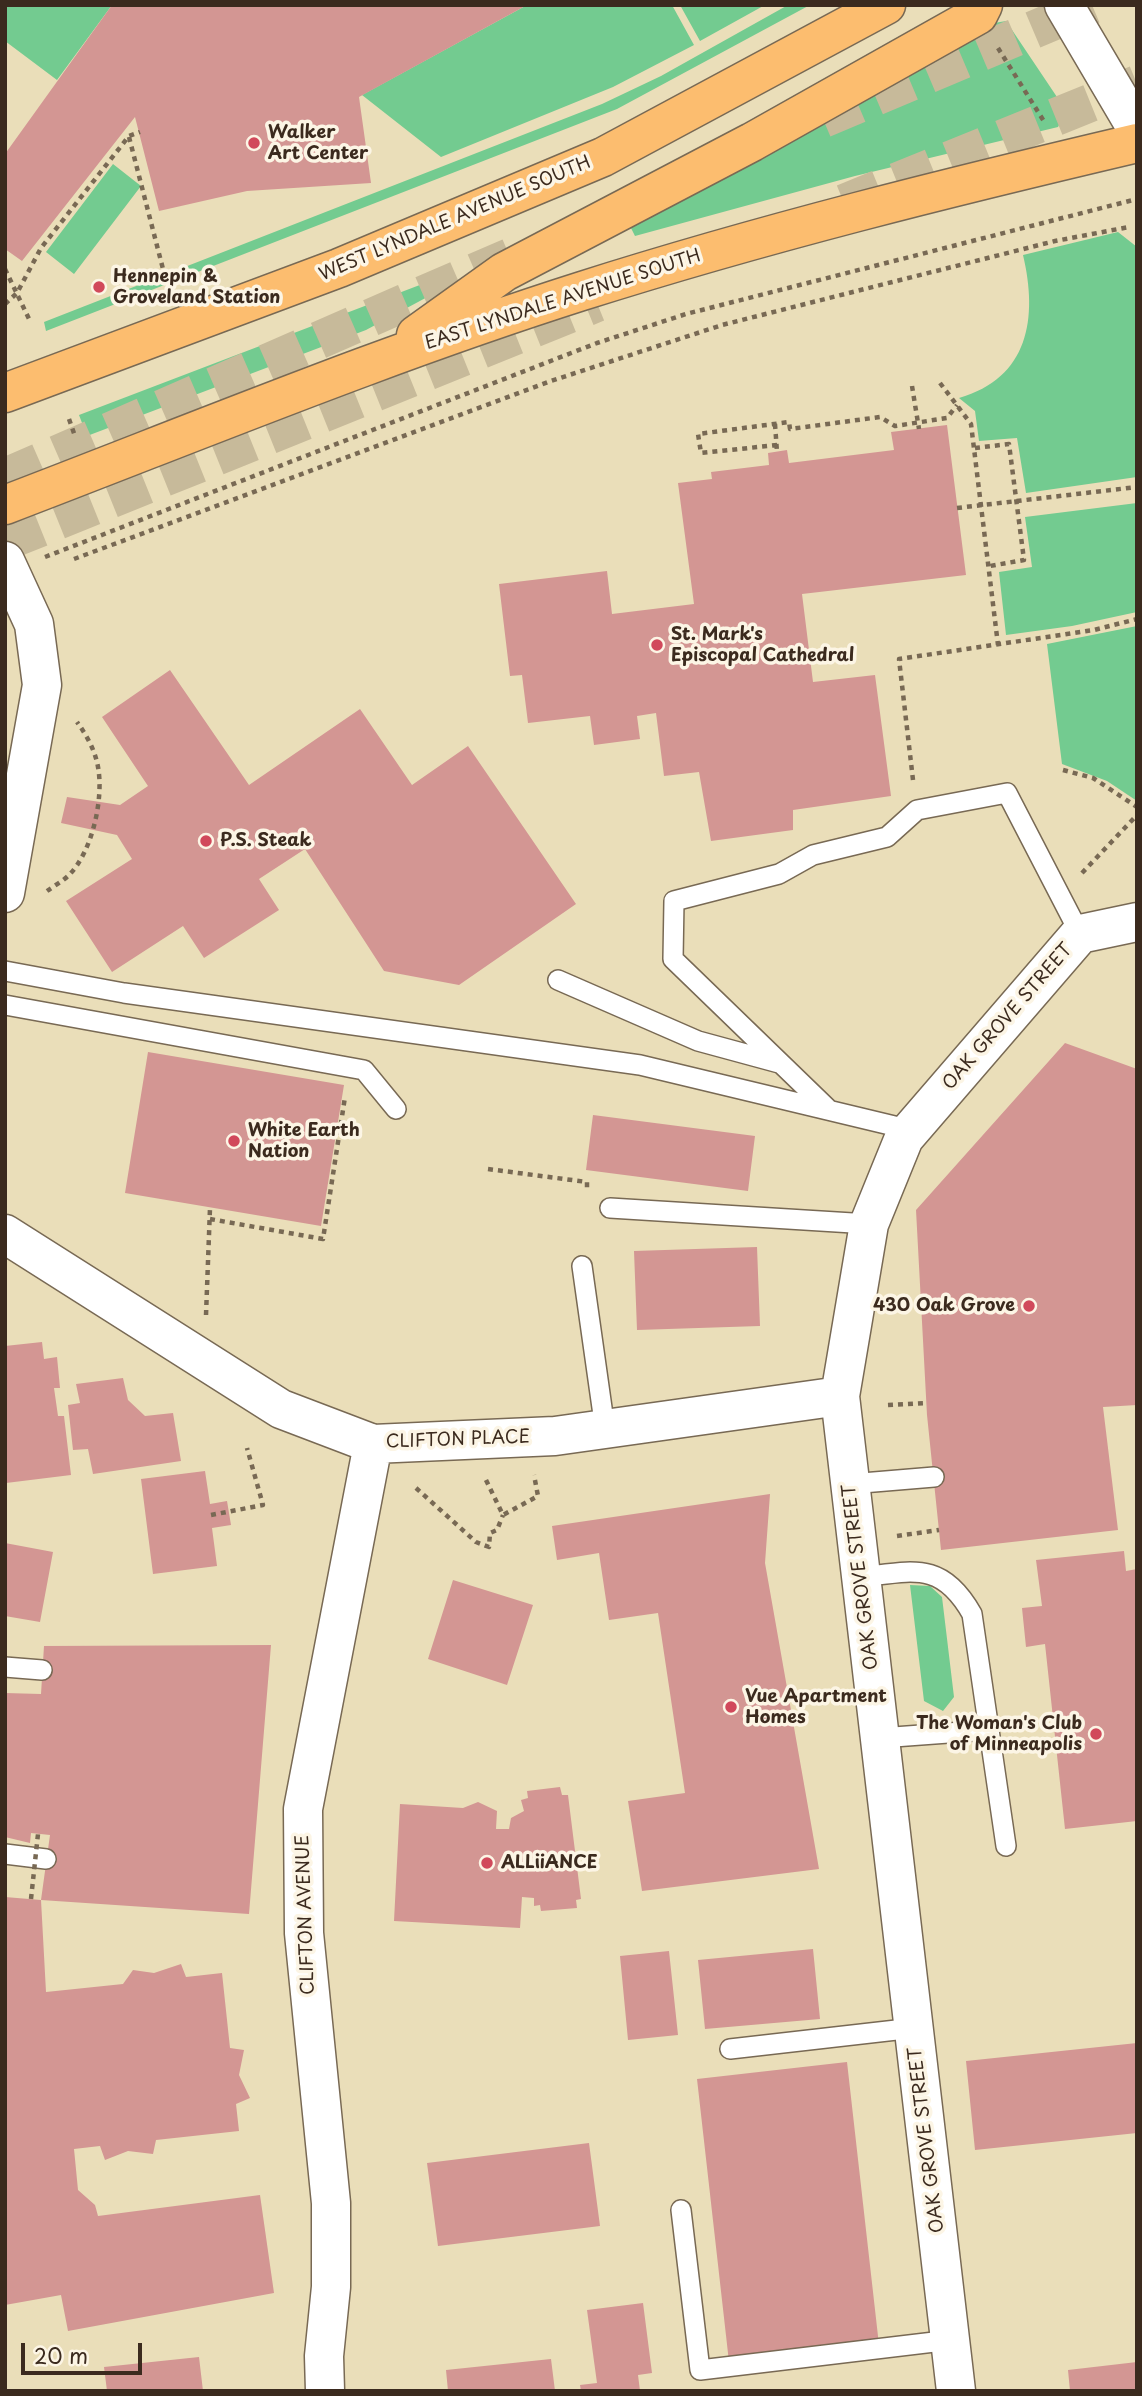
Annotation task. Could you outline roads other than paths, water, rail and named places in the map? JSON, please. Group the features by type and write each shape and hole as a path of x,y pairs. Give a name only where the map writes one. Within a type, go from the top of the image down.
{"main road":[{"name":"WEST LYNDALE AVENUE SOUTH","path":"5,393 339,268 603,157 886,5"},
{"path":"380,361 504,272 752,142 978,15 983,5"},
{"name":"EAST LYNDALE AVENUE SOUTH","path":"5,505 380,361 579,292 826,219 1137,143"}],"street":[{"path":"1064,5 1137,129"},
{"path":"5,561 34,624 42,685 24,893"},
{"name":"OAK GROVE STREET","path":"956,2391 840,1396 869,1224 904,1138 1080,934 1137,922"},
{"name":"CLIFTON PLACE","path":"5,1234 281,1409 373,1444 555,1436 840,1396"},
{"name":"CLIFTON AVENUE","path":"324,2391 324,2356 331,2287 331,2203 303,1924 303,1809 373,1444"}],"lane":[{"path":"828,1110 673,959 674,901 779,874 813,855 887,837 917,810 1007,793 1080,934"},
{"path":"5,971 124,993 640,1065 911,1130"},
{"path":"558,980 698,1041 783,1064"},
{"path":"5,1005 364,1070 396,1109"},
{"path":"610,1208 869,1224"},
{"path":"582,1266 606,1429"},
{"path":"850,1484 934,1477"},
{"path":"861,1577 921,1571 942,1577 960,1593 972,1614 1006,1846"},
{"path":"5,1667 42,1670"},
{"path":"880,1738 989,1730"},
{"path":"5,1854 46,1859"},
{"path":"730,2049 914,2028"},
{"path":"681,2210 700,2370 951,2340"}],"tunnel":[{"path":"823,119 1092,5"},
{"path":"844,203 1137,84"},
{"path":"5,477 512,256"},
{"path":"5,542 597,303"}],"place":[{"name":"Walker Art Center","path":"254,143"},
{"name":"Hennepin & Groveland Station","path":"99,287"},
{"name":"St. Mark's Episcopal Cathedral","path":"657,645"},
{"name":"P.S. Steak","path":"206,841"},
{"name":"White Earth Nation","path":"234,1141"},
{"name":"430 Oak Grove","path":"1029,1306"},
{"name":"Vue Apartment Homes","path":"731,1707"},
{"name":"The Woman's Club of Minneapolis","path":"1096,1734"},
{"name":"ALLiiANCE","path":"487,1863"}]}
